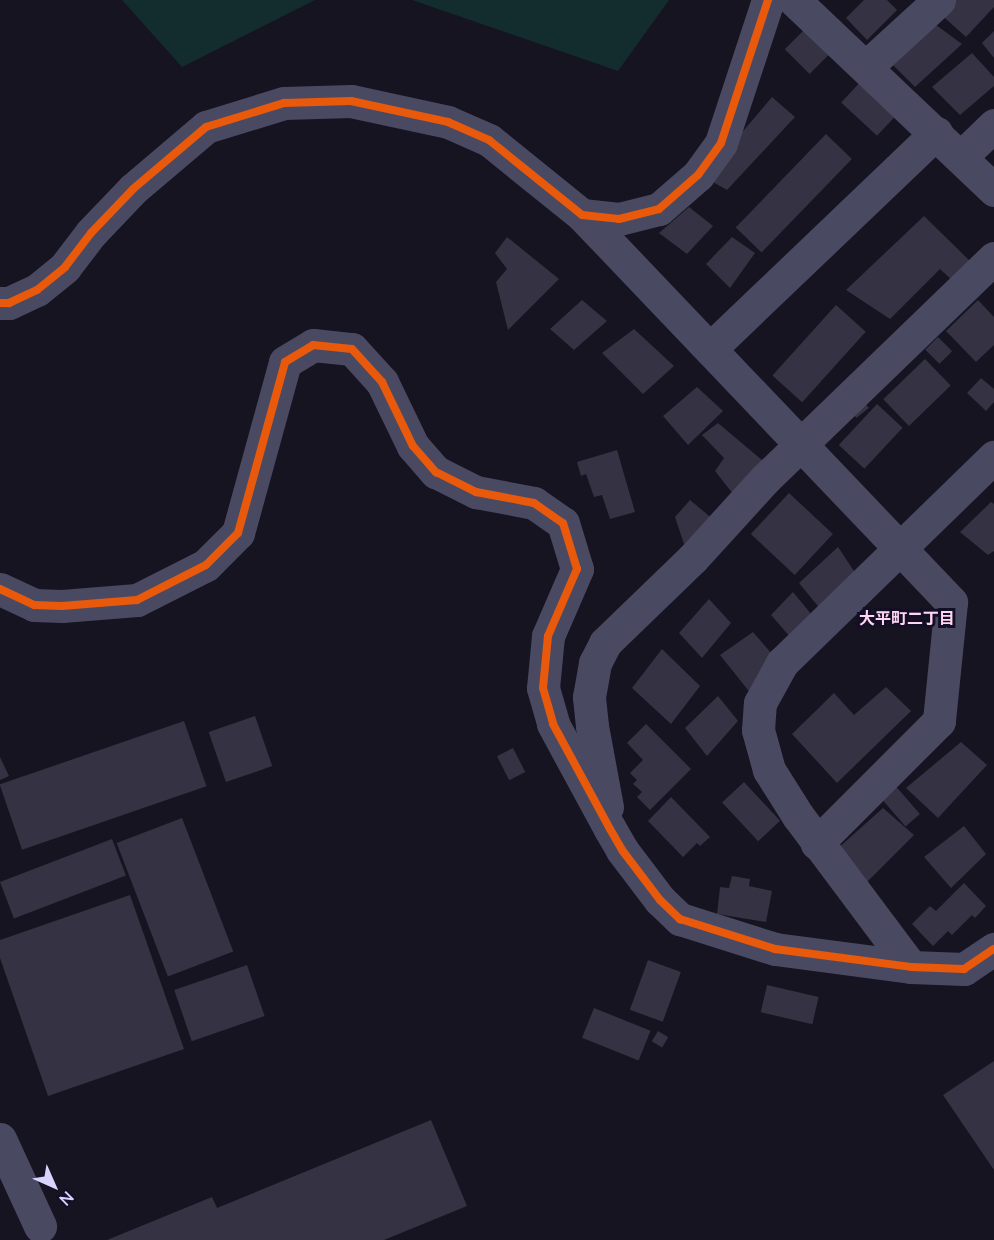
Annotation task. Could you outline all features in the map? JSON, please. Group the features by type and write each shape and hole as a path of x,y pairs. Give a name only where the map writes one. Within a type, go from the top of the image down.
{"street":[{"path":"582,215 619,219 659,208 698,176 721,143 768,0"},
{"path":"794,0 994,190"},
{"path":"866,67 939,0"},
{"path":"0,303 9,303 36,290 65,267 91,233 133,189 206,127 284,103 351,101 448,122 489,141 582,215 951,602 939,721 818,843"},
{"path":"961,157 994,124"},
{"path":"710,349 936,133"},
{"path":"610,829 589,697 594,663 605,643 693,558 765,479 994,258"},
{"path":"0,589 34,605 62,606 137,600 206,564 238,532 285,362 314,345 352,349 382,382 413,446 436,472 476,492 534,503 563,523 577,569 548,636 543,688 553,724 622,850 660,900 680,919 775,950 911,967 964,969 994,949"},
{"path":"911,967 818,843 769,770 758,730 760,703 782,663 994,457"},
{"path":"0,1139 40,1226"}],"green space":[{"path":"122,0 315,0 182,67"},
{"path":"412,0 669,0 618,71"}],"building":[{"path":"864,0 887,0 897,10 867,40 846,18"},
{"path":"951,0 994,0 994,7 966,37 937,11"},
{"path":"932,22 962,44 915,87 887,59"},
{"path":"811,23 836,48 810,74 785,49"},
{"path":"994,31 994,58 982,43"},
{"path":"972,53 994,77 994,86 960,115 932,87"},
{"path":"863,79 899,112 877,136 841,102"},
{"path":"772,97 795,117 727,190 704,177"},
{"path":"826,134 852,159 762,253 736,228"},
{"path":"689,207 713,226 687,254 659,233"},
{"path":"924,216 971,262 954,282 940,269 890,319 846,290"},
{"path":"507,237 559,279 508,330 496,282 507,269 495,253"},
{"path":"732,237 755,253 730,288 706,264"},
{"path":"582,300 607,321 574,350 550,329"},
{"path":"978,300 994,317 994,345 976,362 946,331"},
{"path":"836,305 866,332 802,402 772,376"},
{"path":"634,329 674,366 643,394 602,353"},
{"path":"938,337 952,351 939,364 925,350"},
{"path":"925,359 951,386 909,426 883,399"},
{"path":"981,378 994,389 994,402 986,411 967,393"},
{"path":"697,387 723,411 688,445 663,416"},
{"path":"860,397 869,408 856,418 848,407"},
{"path":"877,404 903,428 864,469 839,445"},
{"path":"718,423 768,465 737,499 715,471 724,458 702,435"},
{"path":"617,450 635,512 610,519 602,495 594,497 586,474 581,476 577,462"},
{"path":"789,493 833,534 795,575 751,534"},
{"path":"690,500 714,520 686,550 675,517"},
{"path":"991,502 994,504 994,551 988,555 960,532"},
{"path":"838,547 858,577 822,611 799,583"},
{"path":"793,592 816,620 792,639 771,615"},
{"path":"709,599 731,623 702,658 679,633"},
{"path":"753,632 778,661 752,695 720,655"},
{"path":"662,649 700,686 671,724 632,688"},
{"path":"886,687 911,711 837,783 792,734 834,693 854,715"},
{"path":"718,696 738,721 707,756 685,728"},
{"path":"255,716 272,766 226,782 209,732"},
{"path":"184,721 206,786 22,850 0,784"},
{"path":"646,724 691,769 650,810 637,797 642,792 633,784 637,780 630,773 643,760 627,743"},
{"path":"961,742 987,765 938,818 906,788"},
{"path":"513,748 525,772 509,780 497,756"},
{"path":"0,757 9,776 0,780"},
{"path":"744,782 780,821 758,841 722,802"},
{"path":"893,783 920,814 906,826 879,795"},
{"path":"671,797 710,837 700,846 697,843 683,857 648,821"},
{"path":"883,808 914,835 863,886 837,849"},
{"path":"182,818 233,952 168,977 117,843"},
{"path":"964,826 986,854 951,888 924,857"},
{"path":"112,839 126,875 14,918 0,882"},
{"path":"732,876 750,879 749,886 772,891 766,922 717,914 720,887 729,888"},
{"path":"964,883 986,906 975,918 972,915 952,935 948,931 933,946 912,924 930,906 936,911"},
{"path":"130,895 184,1049 48,1096 0,958 0,940"},
{"path":"648,960 681,972 663,1022 630,1010"},
{"path":"247,965 265,1016 192,1041 174,990"},
{"path":"767,985 819,997 812,1024 761,1012"},
{"path":"594,1008 651,1031 639,1061 582,1038"},
{"path":"658,1031 668,1037 662,1047 652,1041"},
{"path":"994,1061 994,1170 943,1095"},
{"path":"431,1120 467,1206 384,1240 107,1240 212,1197 217,1208"}],"cycle path":[{"path":"0,303 9,303 37,290 65,267 91,233 133,189 206,127 284,103 351,101 448,122 489,140 582,215 619,219 659,209 698,175 721,143 768,0"},
{"path":"0,589 34,605 62,606 137,600 206,565 238,533 285,362 313,345 352,349 382,382 413,446 436,472 476,492 534,503 563,523 577,569 548,636 543,688 553,724 622,850 660,900 680,919 775,949 911,967 964,969 994,949"}],"district":[{"name":"大平町二丁目","path":"907,618"}]}
